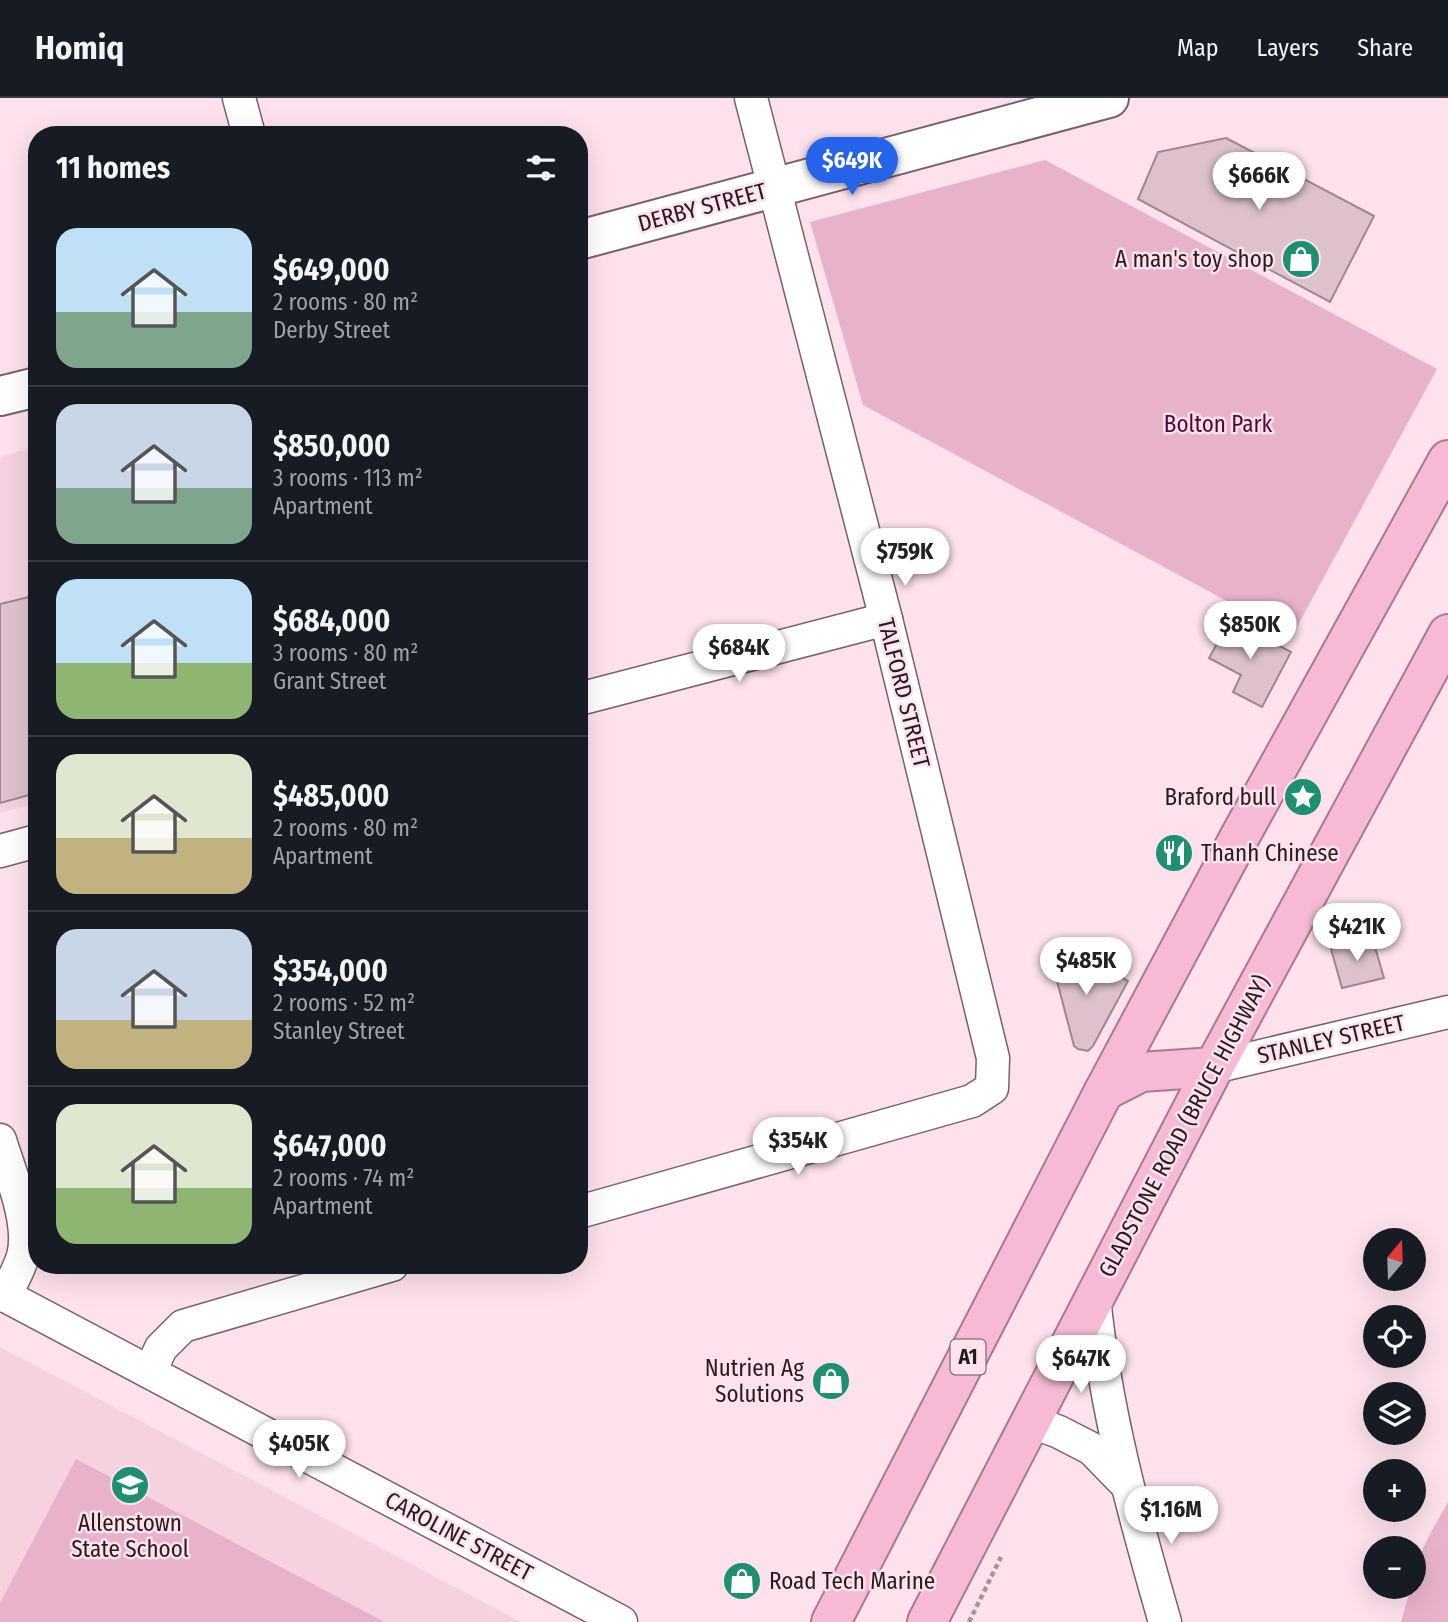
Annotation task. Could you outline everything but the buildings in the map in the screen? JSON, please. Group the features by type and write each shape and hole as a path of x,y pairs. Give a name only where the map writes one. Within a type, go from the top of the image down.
{"highway":[{"name":"A1","path":"831,1622 1104,1091 1287,748 1448,460"},
{"name":"GLADSTONE ROAD (BRUCE HIGHWAY)","path":"927,1622 1214,1067 1448,634"},
{"path":"1104,1091 1141,1072 1214,1067"}],"street":[{"path":"239,98 247,126"},
{"name":"TALFORD STREET","path":"588,1209 972,1101 992,1088 993,1058 886,619 751,98"},
{"name":"DERBY STREET","path":"588,238 1110,98"},
{"path":"0,396 28,389"},
{"path":"588,697 886,619"},
{"path":"0,851 28,843"},
{"name":"STANLEY STREET","path":"1214,1067 1448,1012"},
{"path":"0,1140 24,1220 26,1241 23,1256 2,1294"},
{"path":"150,1371 161,1348 183,1326 362,1274"},
{"name":"CAROLINE STREET","path":"2,1294 621,1622"},
{"path":"1094,1297 1106,1387 1126,1484 1165,1622"},
{"path":"1030,1421 1059,1432 1091,1449 1126,1484"}],"shaded area":[{"path":"28,449 28,805 0,813 0,457"},
{"name":"Allenstown State School","path":"0,1347 521,1622 0,1622"}],"green space":[{"name":"Bolton Park","path":"1045,160 1437,369 1292,636 863,405 810,222"},
{"path":"76,1459 385,1622 0,1622 0,1603"},
{"path":"1448,1502 1448,1622 1401,1622 1408,1599 1426,1599 1426,1542"}],"place":[{"name":"A man's toy shop","path":"1301,259"},
{"name":"Braford bull","path":"1303,797"},
{"name":"Thanh Chinese","path":"1174,853"},
{"name":"Nutrien Ag Solutions","path":"831,1381"},
{"name":"Allenstown State School","path":"130,1485"},
{"name":"Road Tech Marine","path":"742,1581"}]}
